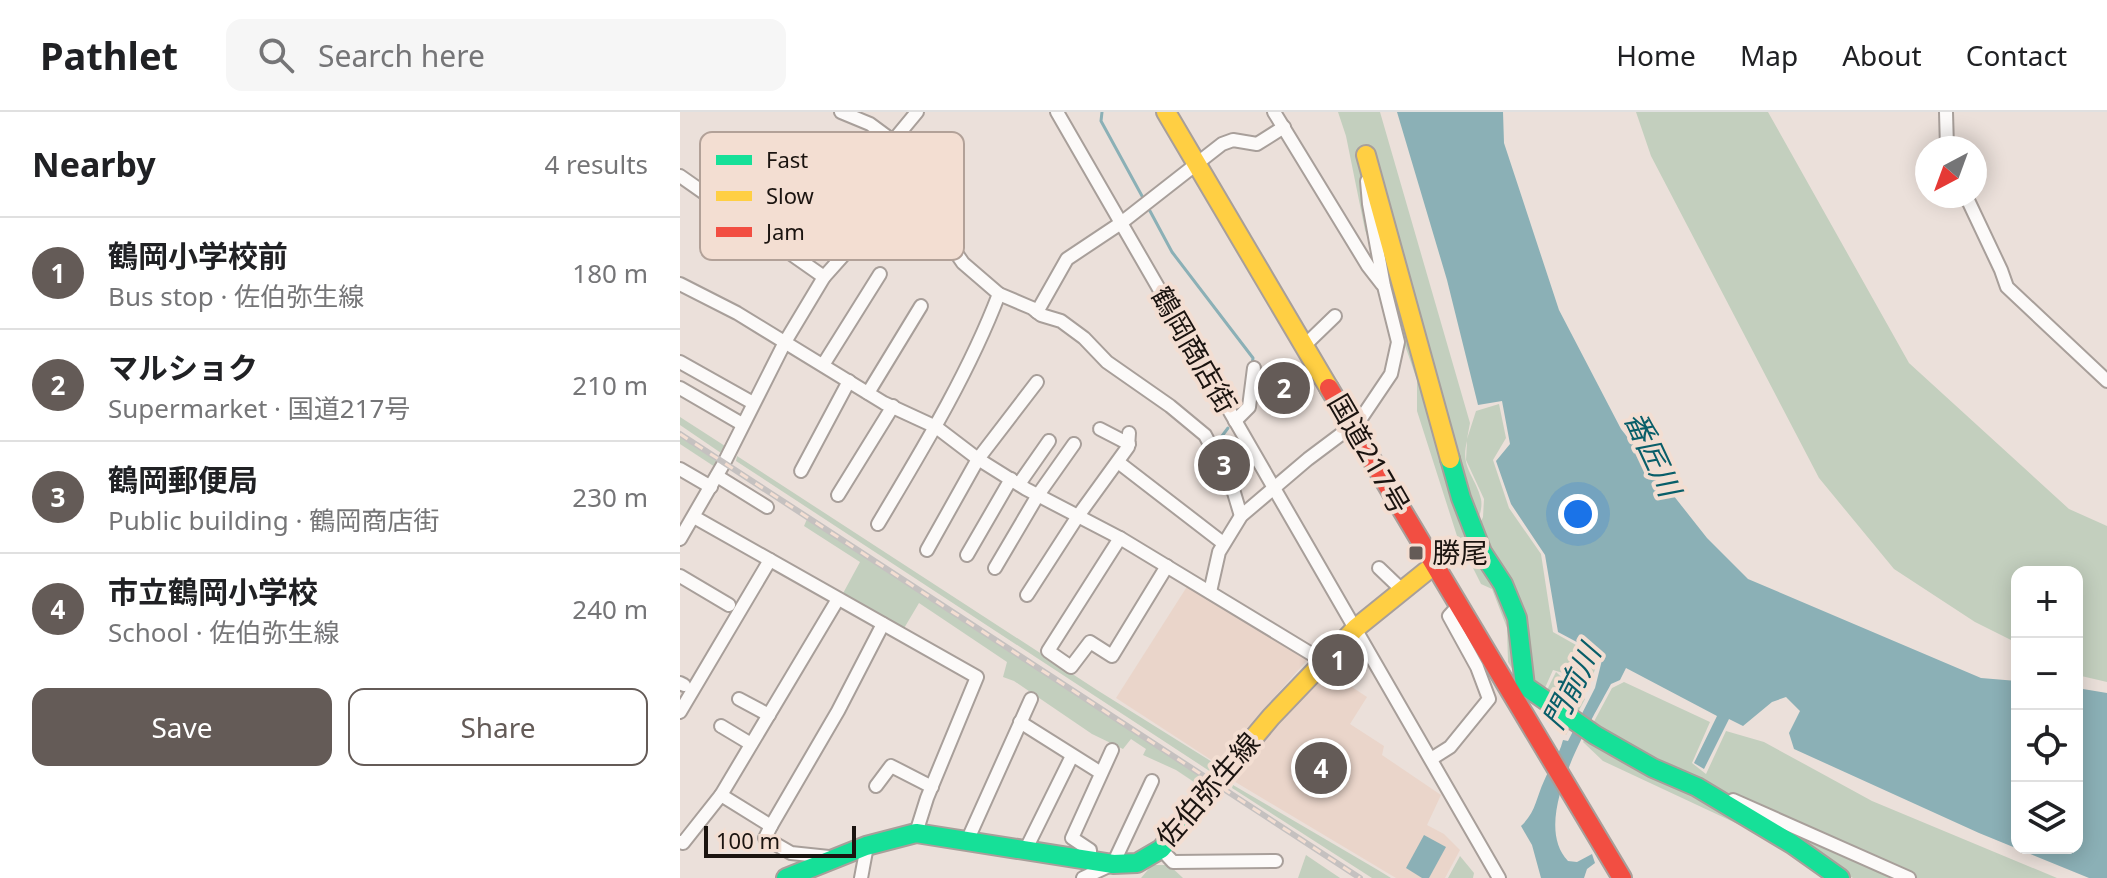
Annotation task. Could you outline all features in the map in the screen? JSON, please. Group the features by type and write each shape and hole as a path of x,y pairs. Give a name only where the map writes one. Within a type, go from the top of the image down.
{"main road":[{"name":"国道217号","path":"1166,112 1622,878"},
{"path":"1366,155 1461,498 1482,552 1503,584 1517,618 1525,686 1595,735 1653,768 1693,786 1792,844 1840,878"},
{"name":"佐伯弥生線","path":"786,878 833,857 916,833 1026,849 1087,873 1113,864 1137,870 1161,849 1271,717 1323,661 1356,628 1434,565"}],"street":[{"path":"841,112 870,118"},
{"path":"900,132 917,112"},
{"name":"鶴岡商店街","path":"1057,112 1499,878"},
{"path":"1274,112 1368,266 1384,286"},
{"path":"1946,112 1947,136"},
{"path":"1037,312 1067,259 1121,223 1222,144 1233,140 1257,144 1284,127"},
{"path":"1210,592 1223,543 1241,516 1273,487 1360,420 1391,374 1398,342 1369,204 1366,155"},
{"path":"680,176 700,190"},
{"path":"1972,208 2007,287 2107,381"},
{"path":"800,260 824,277"},
{"path":"680,539 714,481 785,342 824,277 839,260"},
{"path":"961,260 999,294 1061,321 1084,338 1107,362 1205,435 1232,486 1241,516"},
{"path":"823,365 880,274"},
{"path":"680,284 737,313 868,393 936,427 1015,482 1120,538 1323,661"},
{"path":"878,524 936,427 983,335 999,294"},
{"path":"868,393 921,306"},
{"path":"1305,345 1335,316"},
{"path":"680,362 753,403"},
{"path":"1235,421 1249,407 1254,368"},
{"path":"801,471 849,381"},
{"path":"927,550 978,459 1037,382"},
{"path":"680,388 742,424"},
{"path":"838,495 893,406"},
{"path":"1027,595 1078,516 1118,462 1129,439 1100,429"},
{"path":"967,555 1015,482 1049,441"},
{"path":"995,568 1038,495 1074,444"},
{"path":"1118,462 1223,543"},
{"path":"680,469 714,481 767,507"},
{"path":"694,517 977,677 916,833"},
{"path":"1120,538 1048,651 1071,667 1090,642 1112,656 1167,566"},
{"path":"680,712 770,560"},
{"path":"1379,568 1402,590"},
{"path":"680,576 729,605"},
{"path":"680,842 683,843 721,795 838,599"},
{"path":"1431,759 1450,747 1489,699 1477,667 1449,616 1459,605"},
{"path":"833,857 791,853 765,838 838,711 883,624"},
{"path":"739,699 769,715"},
{"path":"968,839 1031,699"},
{"path":"1020,722 1101,773"},
{"path":"721,726 751,744"},
{"path":"1087,873 1090,850 1072,838 1112,750"},
{"path":"1026,849 1072,756"},
{"path":"876,786 891,766 932,787"},
{"path":"1113,864 1152,781"},
{"path":"1693,786 1698,785 1909,878"},
{"path":"721,795 771,826"},
{"path":"861,878 867,846"},
{"path":"1161,849 1173,862 1276,861"}],"shaded area":[{"path":"1188,585 1309,658 1216,763 1116,698"},
{"path":"1325,669 1367,697 1350,724 1384,746 1382,755 1441,795 1427,825 1444,834 1460,850 1445,878 1396,878 1232,780 1275,723"}],"green space":[{"path":"1338,112 1380,112 1470,423 1467,439 1476,411 1499,404 1506,438 1493,460 1509,508 1541,554 1553,632 1599,658 1587,692 1563,673 1553,670 1544,690 1536,689 1529,682 1524,630 1515,592 1498,562 1485,553 1476,532 1477,547 1498,577 1508,602 1516,640 1519,680 1508,662 1507,628 1492,589 1481,584 1457,536 1417,411 1417,380 1365,230 1346,136","holes":["1467,441 1466,460 1484,499 1483,517 1476,531 1481,499 1465,458"]},
{"path":"1636,112 1768,112 1909,363 2069,509 2107,526 2107,682 2083,676 2083,566 2011,566 2011,640 1975,622 1894,569 1819,478 1651,156"},
{"path":"680,417 725,446 721,453 680,425"},
{"path":"680,436 718,461 715,467 680,444"},
{"path":"737,456 1217,765 1211,772 736,461"},
{"path":"807,519 1206,780 1200,786 1176,770 1143,755 1146,749 1131,739 1123,749 1092,734 1014,681 1003,677 1007,662 919,603 903,630 841,597 860,562 804,526"},
{"path":"1556,672 1585,699 1566,735 1543,709 1544,696"},
{"path":"1624,682 1710,722 1692,763 1706,774 1726,731 1764,742 1872,801 2057,878 1853,878 1603,761 1583,742 1612,688"},
{"path":"1233,785 1391,878 1372,878 1232,788"},
{"path":"1306,855 1340,878 1298,878"},
{"path":"1460,856 1474,873 1473,878 1448,878"},
{"path":"1152,865 1169,865 1183,878 1141,878"}],"water":[{"path":"1397,112 1503,112 1504,143 1559,310 1621,429 1707,538 1748,579 1981,678 2011,680 2011,846 1794,749 1789,733 1800,711 1786,697 1772,702 1743,726 1729,719 1704,769 1694,763 1717,716 1626,668 1620,680 1611,684 1578,747 1559,798 1555,822 1558,844 1568,861 1577,862 1592,854 1595,863 1587,869 1584,878 1541,878 1532,845 1521,826 1533,810 1563,740 1568,741 1595,688 1603,656 1558,632 1545,555 1511,504 1496,461 1510,444 1502,401 1478,405 1447,280"},
{"path":"2083,689 2107,693 2107,878 2089,878 2030,854 2083,854"},
{"path":"1424,835 1446,847 1429,878 1422,878 1406,868"}],"waterway":[{"path":"1102,112 1101,121 1142,196"},
{"path":"1150,211 1172,252 1253,358 1252,366"},
{"path":"1216,444 1228,428"}],"railway":[{"path":"680,434 1360,878"}],"traffic: fast":[{"path":"1450,459 1482,552 1503,584 1517,618 1525,686 1595,735 1653,768 1697,787 1792,844 1840,878"},
{"path":"786,878 866,846 916,833 1113,864 1137,863 1161,849 1224,773"}],"traffic: slow":[{"path":"1166,112 1329,388"},
{"path":"1366,155 1450,459"},
{"path":"1224,773 1271,717 1356,628 1434,565"}],"traffic: jam":[{"path":"1329,388 1622,878"}],"place":[{"name":"マルショク","path":"1284,388"},
{"name":"鶴岡郵便局","path":"1224,465"},
{"name":"勝尾","path":"1416,553"},
{"name":"鶴岡小学校前","path":"1338,660"},
{"name":"市立鶴岡小学校","path":"1321,768"}],"water label":[{"name":"番匠川","path":"1652,454"},
{"name":"門前川","path":"1572,687"}]}
